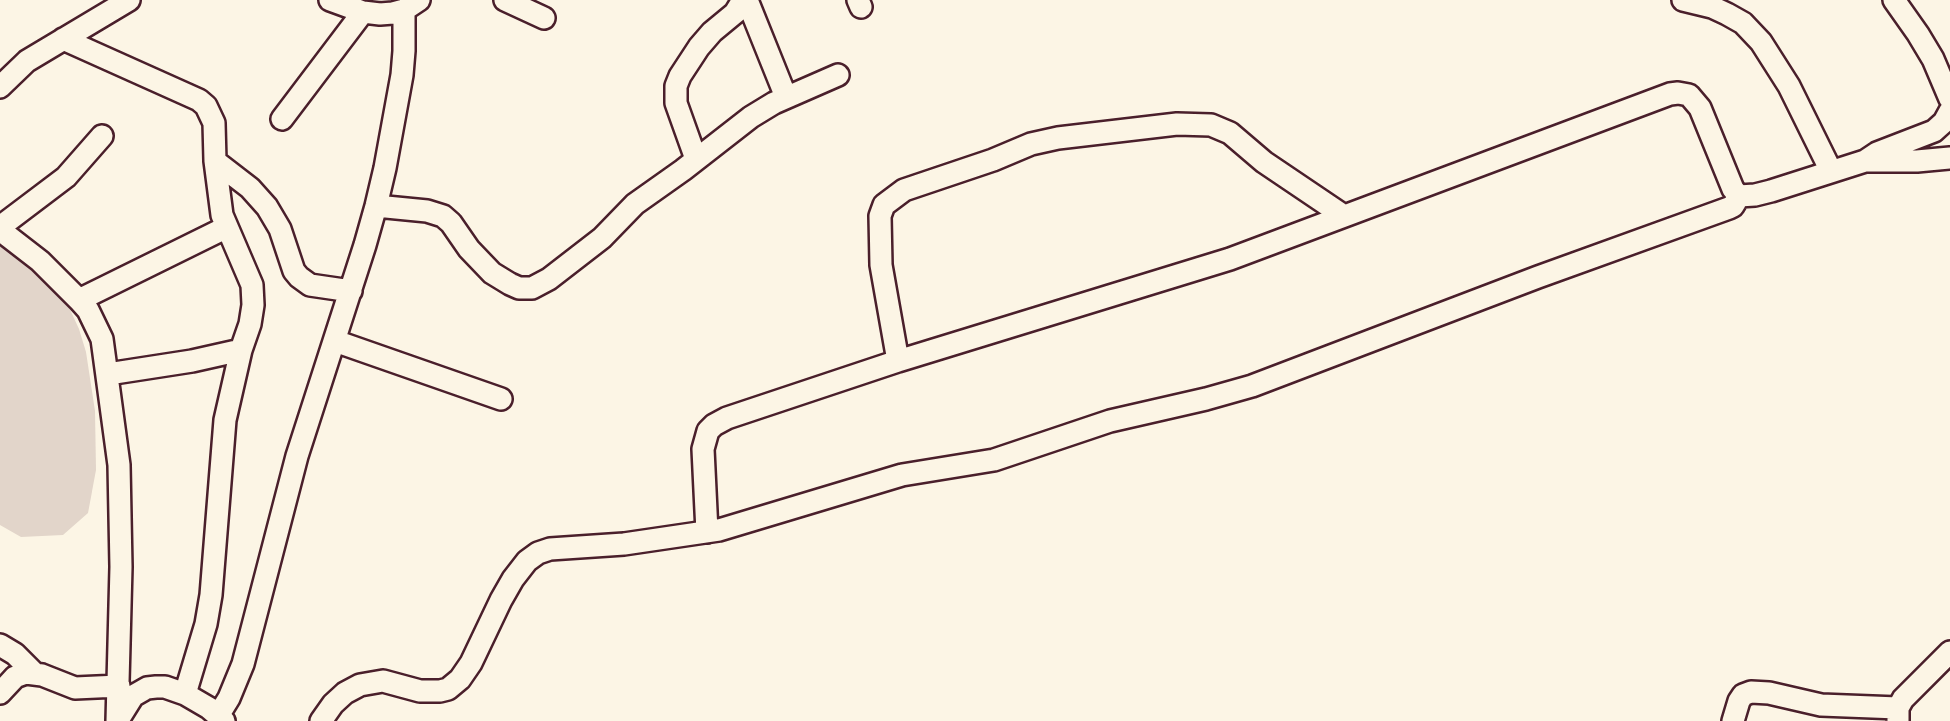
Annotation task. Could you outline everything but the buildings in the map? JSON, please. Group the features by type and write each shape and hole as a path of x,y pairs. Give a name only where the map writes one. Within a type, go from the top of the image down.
{"street":[{"path":"0,87 27,62 129,0"},
{"path":"118,721 133,696 147,688 165,687 184,694 209,708 221,719 243,664 297,456 351,291 386,168 411,5 387,14 363,12 330,0"},
{"path":"506,0 544,18"},
{"path":"696,159 676,103 676,86 699,47 712,32 735,13 745,0 786,98"},
{"path":"1683,0 1712,7 1727,14 1743,23 1761,42 1789,86 1831,171"},
{"path":"1894,0 1933,59 1950,99"},
{"path":"282,119 363,12"},
{"path":"63,39 199,100 211,114 214,123 215,161 222,215 252,285 253,305 250,324 241,350 225,420 210,604 184,694"},
{"path":"376,206 427,211 443,216 451,223 469,249 499,279 519,288 532,288 549,279 602,238 635,204 752,117 786,98 838,75"},
{"path":"707,532 703,449 705,437 714,425 727,418 898,361 1230,259 1655,100 1678,93 1689,95 1700,108 1733,189 1739,196"},
{"path":"1865,161 1877,153 1934,131 1944,122 1950,111"},
{"path":"898,361 881,265 880,216 884,205 904,190 993,160 1031,144 1058,138 1177,124 1211,125 1230,133 1264,162 1344,216"},
{"path":"102,136 66,177 0,228 40,261 79,300 88,310 102,339 119,465 121,567 118,721"},
{"path":"1739,196 1755,195 1865,161 1917,161 1950,158"},
{"path":"215,161 250,188 267,207 280,229 298,278 310,285 351,291"},
{"path":"321,721 333,704 345,693 360,685 382,681 431,692 440,691 454,684 471,663 513,579 527,561 538,553 550,549 624,544 707,532 902,475 994,460 1110,421 1251,386 1538,277 1729,208 1739,196"},
{"path":"79,300 227,227"},
{"path":"334,341 501,399"},
{"path":"108,374 192,361 241,350"},
{"path":"0,645 15,654 34,673"},
{"path":"1733,721 1739,701 1743,695 1751,692 1769,693 1821,705 1898,715 1903,699 1950,652"},
{"path":"0,693 21,674 34,673 75,688 119,686"}],"shaded area":[{"path":"0,236 67,303 86,352 95,411 96,470 88,513 63,535 21,537 0,525"}]}
